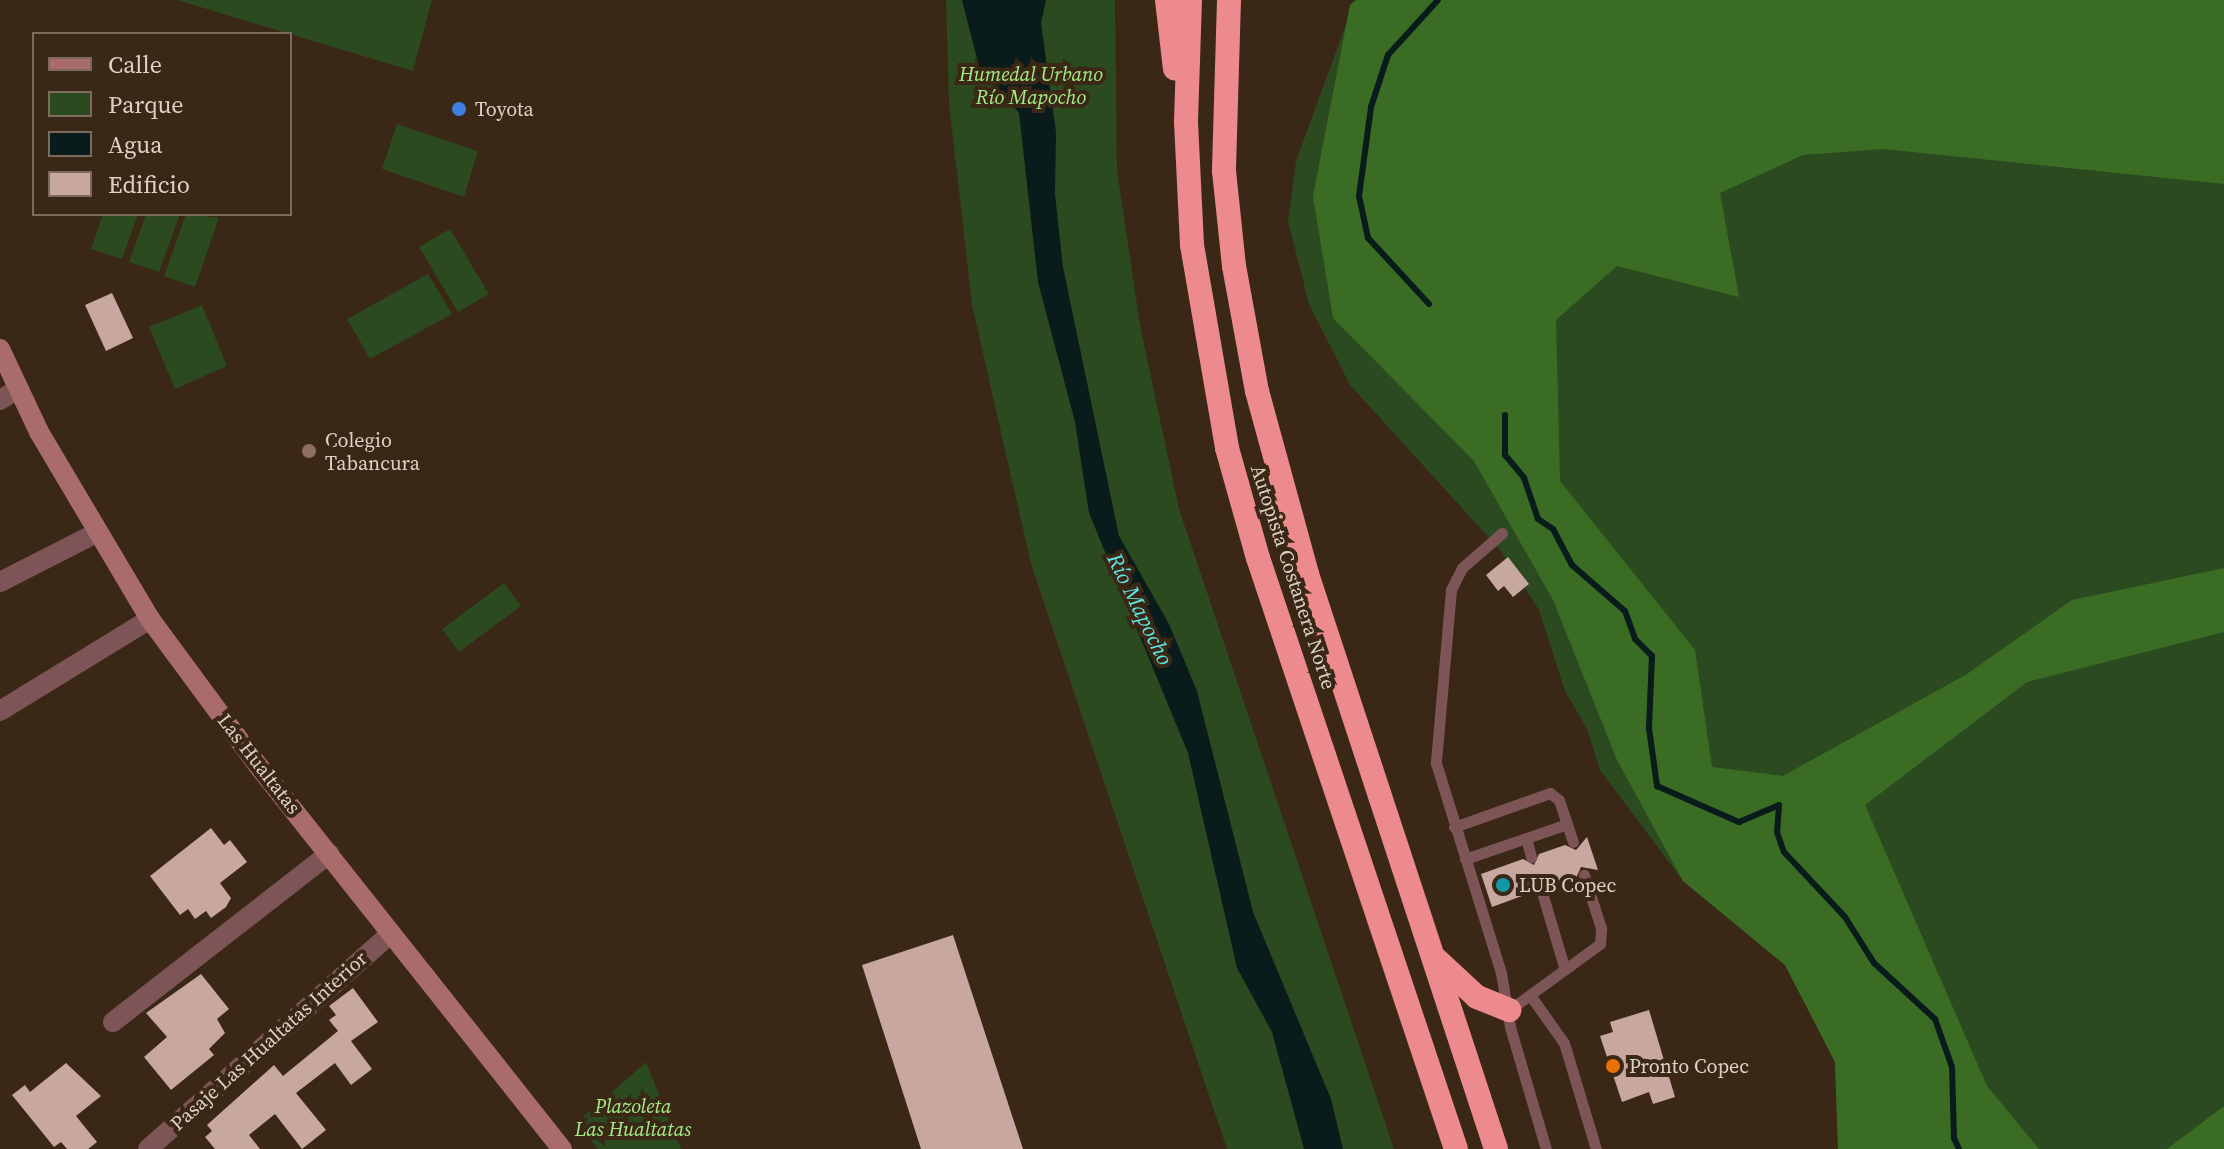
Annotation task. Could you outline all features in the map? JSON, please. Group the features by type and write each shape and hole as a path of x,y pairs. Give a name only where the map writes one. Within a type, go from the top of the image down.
{"highway":[{"path":"1167,0 1186,122"},
{"name":"Autopista Costanera Norte","path":"1190,0 1186,122 1197,291 1237,487 1456,1149"},
{"name":"Autopista Costanera Norte","path":"1229,0 1224,171 1248,355 1290,516 1496,1149"},
{"path":"1431,952 1462,986 1509,1010"}],"street":[{"name":"Las Hualtatas","path":"0,349 98,532 150,619 329,854 562,1149"},
{"path":"0,400 19,388"},
{"path":"0,582 98,532"},
{"path":"0,711 150,619"},
{"path":"113,1022 329,854"},
{"name":"Pasaje Las Hualtatas Interior","path":"148,1149 391,933"}],"lane":[{"path":"1502,533 1462,568 1449,602 1436,750 1454,827 1509,1010 1546,1149"},
{"path":"1454,827 1550,793 1559,800 1573,842"},
{"path":"1465,859 1567,824"},
{"path":"1526,838 1531,857"},
{"path":"1509,1010 1601,940 1584,875"},
{"path":"1541,889 1565,970"},
{"path":"1530,995 1564,1043 1596,1149"}],"green space":[{"path":"177,0 432,0 413,71 292,35 292,32"},
{"name":"Humedal Urbano Río Mapocho","path":"946,0 1115,0 1117,170 1140,325 1179,509 1394,1149 1227,1149 1031,564 972,305 949,103"},
{"path":"1355,0 2224,0 2224,1149 1838,1149 1835,1062 1785,965 1683,881 1600,770 1587,729 1565,691 1539,610 1501,551 1350,385 1309,304 1288,221 1296,161"},
{"path":"1356,0 2224,0 2224,184 1883,149 1803,155 1720,193 1739,297 1617,266 1556,320 1560,481 1695,650 1712,767 1783,776 1967,674 2072,600 2224,568 2224,632 2027,682 1865,805 1987,1086 2039,1149 1838,1149 1835,1062 1785,965 1683,881 1617,760 1553,600 1474,461 1333,318 1313,196 1350,5"},
{"path":"397,124 478,151 464,197 382,169"},
{"path":"102,216 137,216 122,259 91,249"},
{"path":"145,216 179,216 159,272 129,262"},
{"path":"185,216 219,218 195,287 164,276"},
{"path":"450,229 489,294 458,312 419,247"},
{"path":"428,274 452,314 370,359 347,319"},
{"path":"202,305 227,366 175,389 149,327"},
{"path":"504,583 521,606 459,652 442,629"},
{"name":"Plazoleta Las Hualtatas","path":"646,1062 681,1149 598,1149 576,1123"},
{"path":"2224,1106 2224,1149 2167,1149"}],"water":[{"name":"Río Mapocho","path":"962,0 1046,0 1041,23 1056,132 1055,194 1063,267 1119,536 1169,624 1197,691 1253,912 1331,1099 1343,1149 1304,1149 1272,1032 1237,968 1188,753 1089,513 1075,422 1038,282 1019,113 979,67"}],"building":[{"path":"112,293 133,338 106,351 85,305"},
{"path":"1508,557 1529,584 1513,597 1504,586 1498,591 1486,575"},
{"path":"211,828 224,845 230,840 247,862 220,883 231,898 226,907 211,918 206,911 195,919 188,909 180,915 150,876"},
{"path":"1587,837 1598,870 1581,867 1576,878 1549,887 1538,881 1533,892 1492,907 1481,874 1523,859 1534,865 1539,854 1565,845 1576,850"},
{"path":"953,935 1023,1149 921,1149 862,965"},
{"path":"201,974 229,1009 217,1019 225,1033 209,1049 214,1055 171,1090 144,1057 167,1037 146,1013"},
{"path":"353,988 378,1022 351,1041 372,1069 351,1085 335,1063 296,1093 326,1130 302,1149 275,1114 249,1135 260,1149 215,1149 205,1137 212,1131 207,1125 274,1065 283,1076 338,1031 329,1020 336,1015 329,1006"},
{"path":"1649,1010 1675,1097 1653,1104 1649,1092 1622,1102 1600,1036 1613,1032 1610,1022"},
{"path":"66,1063 101,1096 76,1116 97,1142 88,1149 67,1149 61,1142 54,1147 12,1095 25,1085 30,1092"}],"waterway":[{"path":"1429,304 1368,238 1359,196 1371,107 1388,55 1438,0"},
{"path":"1505,415 1505,455 1524,478 1538,519 1553,529 1572,565 1625,611 1635,639 1652,656 1649,728 1657,786 1739,822 1779,805 1777,832 1784,852 1845,917 1874,963 1935,1019 1952,1067 1954,1138 1959,1149"}],"place":[{"name":"Toyota","path":"459,109"},
{"name":"Colegio Tabancura","path":"309,451"},
{"name":"LUB Copec","path":"1503,885"},
{"name":"Pronto Copec","path":"1613,1066"}]}
